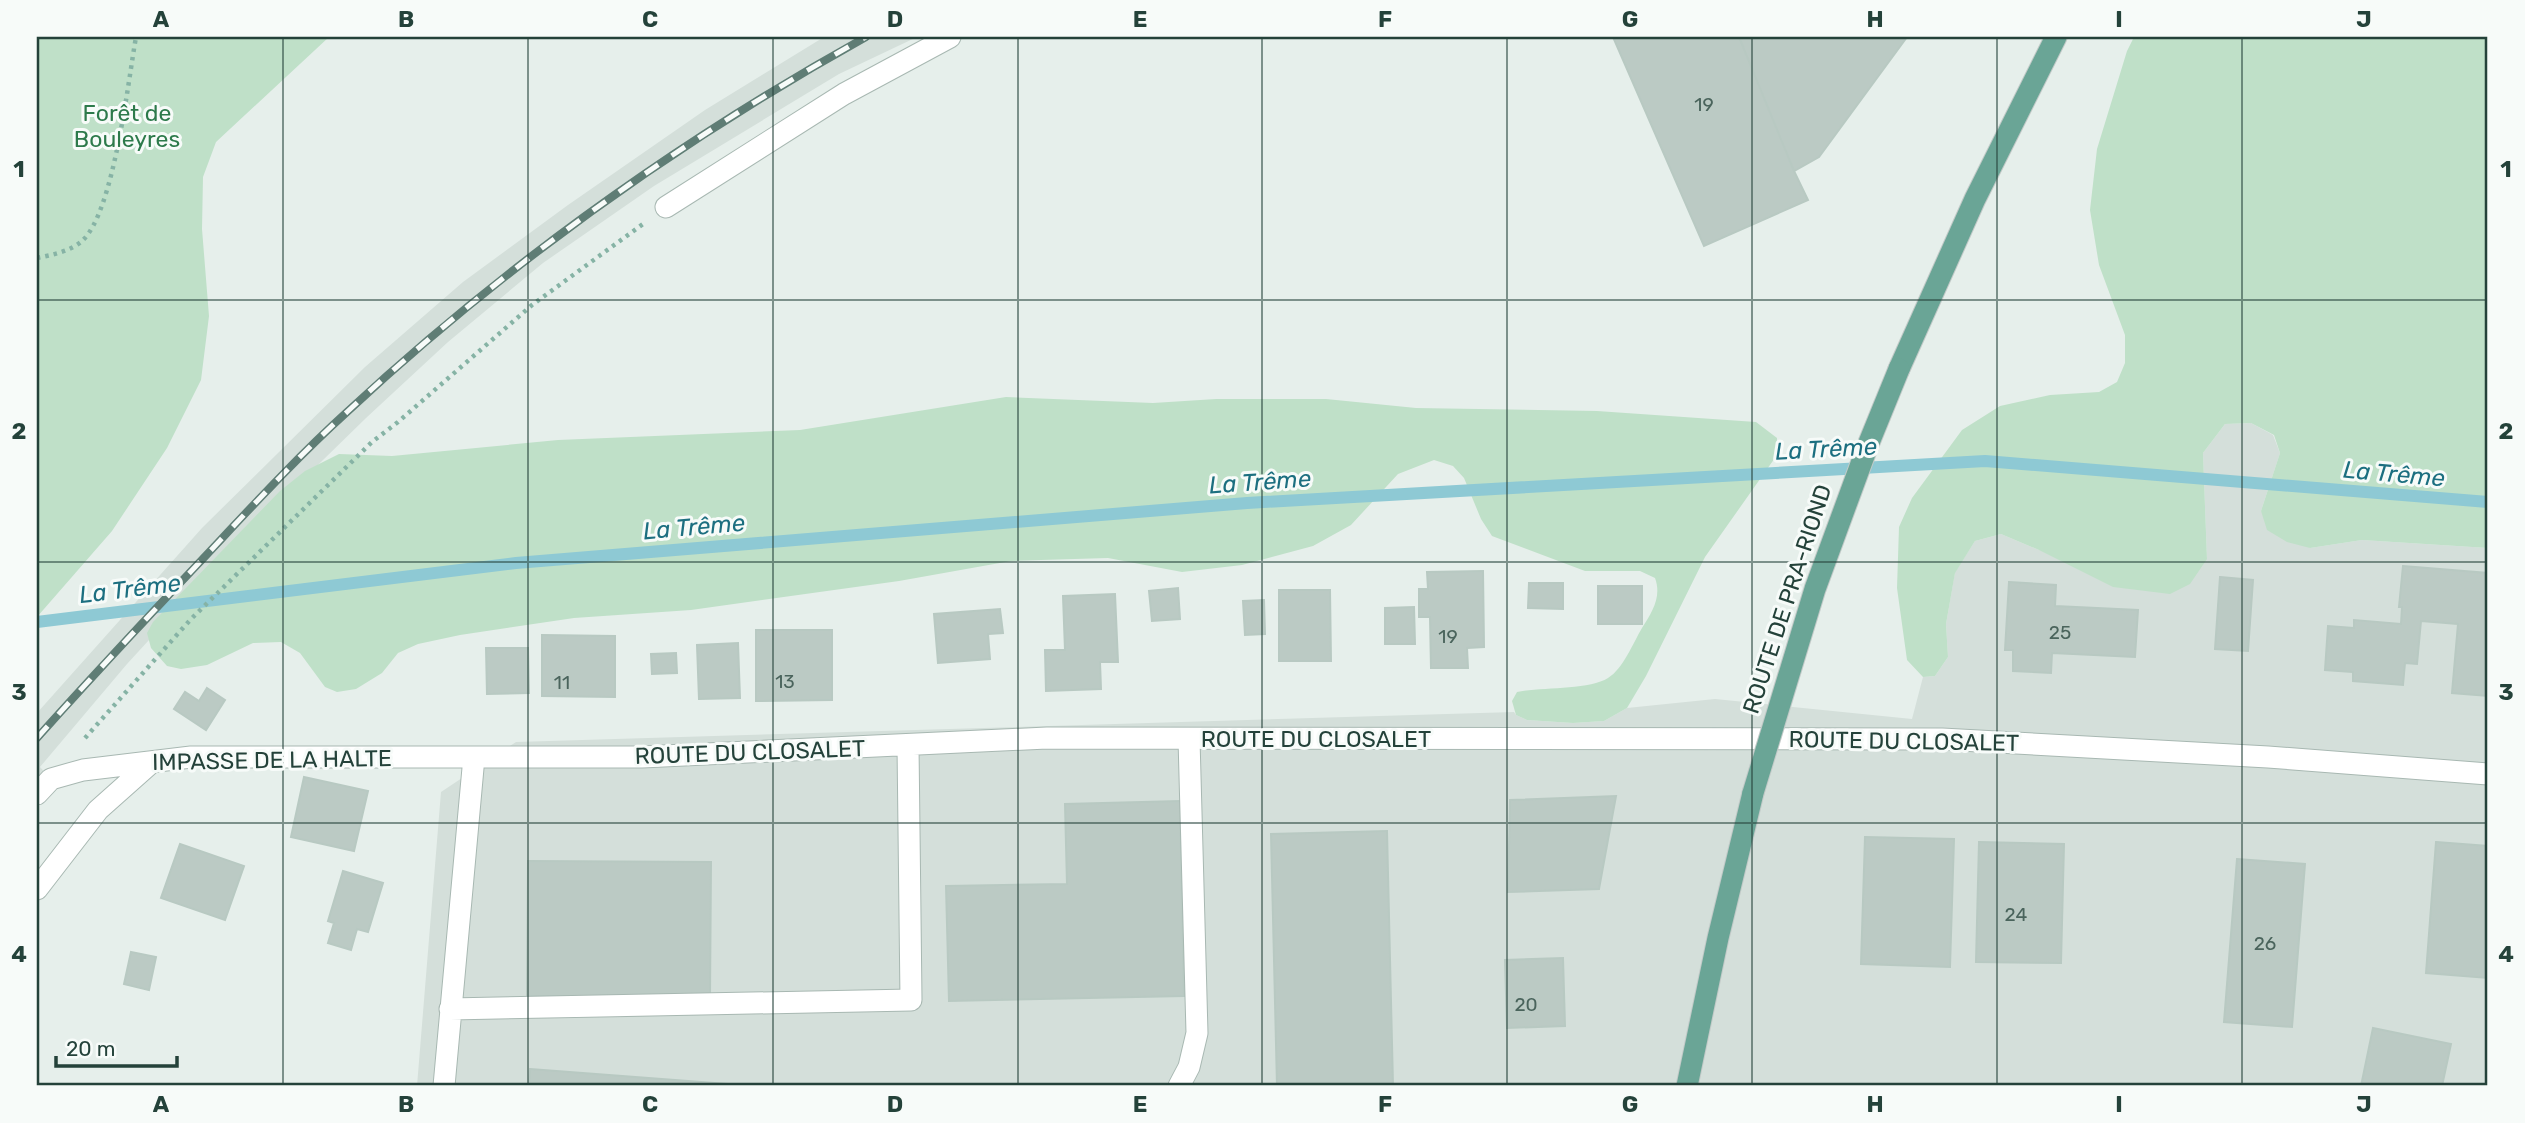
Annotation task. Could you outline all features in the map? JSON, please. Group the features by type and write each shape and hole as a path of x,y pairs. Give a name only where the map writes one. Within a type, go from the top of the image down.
{"main road":[{"name":"ROUTE DE PRA-RIOND","path":"1687,1086 1718,938 1753,793 1815,589 1899,369 1975,199 2056,37"}],"street":[{"path":"666,207 844,94 950,37"},
{"name":"ROUTE DU CLOSALET","path":"474,757 642,757 1047,738 1942,739 2268,757 2488,774"},
{"path":"1179,1086 1188,1068 1197,1033 1189,739"},
{"path":"450,1009 911,1000 908,745"},
{"name":"IMPASSE DE LA HALTE","path":"44,786 83,770 191,757 474,757"},
{"path":"444,1086 474,757"},
{"path":"37,889 98,810 152,762"}],"path":[{"path":"37,258 58,254 83,241 96,218 112,178 136,37"},
{"path":"112,707 191,619 372,442 522,313 666,207"}],"shaded area":[{"path":"824,37 917,37 839,74 654,186 543,263 448,342 237,544 127,664 40,767 51,779 37,794 37,713 202,528 365,367 463,282 568,205 705,110"},
{"path":"2251,423 2273,435 2280,453 2261,511 2310,548 2362,540 2488,548 2488,1086 417,1086 441,792 516,742 1514,712 1527,720 1573,723 1604,721 1627,708 1715,699 1912,719 1923,677 1935,676 1948,657 1946,624 1955,572 1975,541 2001,534 2039,550 2207,559 2203,453 2225,424"}],"green space":[{"name":"Forêt de Bouleyres","path":"37,37 329,37 216,142 203,177 202,229 209,316 201,380 167,448 112,531 37,617"},
{"path":"2134,37 2488,37 2488,548 2362,540 2310,548 2287,542 2267,530 2261,511 2280,453 2274,435 2251,423 2225,424 2203,453 2207,559 2190,584 2170,594 2113,587 2001,534 1975,541 1955,573 1946,624 1948,657 1935,676 1923,677 1907,660 1897,588 1899,527 1912,498 1962,430 2000,406 2050,395 2099,392 2117,382 2125,363 2125,335 2099,265 2090,210 2097,149 2127,51"},
{"path":"1006,397 1153,403 1216,399 1326,399 1416,408 1597,411 1756,422 1777,438 1777,455 1705,557 1646,676 1627,708 1604,721 1573,723 1527,720 1516,715 1512,701 1517,692 1589,685 1613,674 1652,610 1657,598 1655,578 1640,571 1585,571 1492,536 1481,519 1464,478 1453,466 1434,460 1398,474 1351,525 1313,546 1242,565 1182,572 1108,558 1011,561 899,581 691,610 574,618 418,644 398,653 382,673 356,689 337,692 325,687 300,653 281,642 253,643 207,665 181,669 167,666 151,648 147,633 153,622 280,491 305,471 339,454 392,456 558,440 800,430"}],"building":[{"path":"1613,37 1739,37 1808,200 1704,246"},
{"path":"1739,37 1907,37 1819,157 1794,171"},
{"path":"2403,566 2488,573 2488,696 2452,693 2458,624 2421,621 2417,664 2405,663 2403,685 2353,681 2353,672 2325,670 2328,626 2354,628 2354,620 2401,624 2402,607 2399,607"},
{"path":"1483,571 1484,647 1467,648 1468,668 1431,668 1430,617 1419,617 1419,589 1428,589 1427,572"},
{"path":"2220,577 2253,580 2248,651 2215,649"},
{"path":"2009,582 2056,585 2055,606 2138,610 2135,657 2052,653 2051,673 2013,671 2013,650 2005,650"},
{"path":"1529,583 1563,583 1563,609 1528,608"},
{"path":"1598,586 1642,586 1642,624 1598,624"},
{"path":"1178,588 1180,619 1152,621 1149,591"},
{"path":"1279,590 1330,590 1331,661 1279,661"},
{"path":"1115,594 1118,662 1100,662 1101,689 1046,691 1045,650 1065,650 1063,596"},
{"path":"1264,600 1265,634 1245,635 1243,601"},
{"path":"1414,607 1415,644 1385,644 1385,608"},
{"path":"1000,609 1003,633 988,634 990,659 938,663 934,614"},
{"path":"756,630 832,630 832,700 756,701"},
{"path":"542,635 615,636 615,697 542,696"},
{"path":"738,643 740,698 699,699 697,645"},
{"path":"486,648 528,648 529,693 487,694"},
{"path":"676,653 677,673 652,674 651,654"},
{"path":"207,688 225,700 206,730 174,709 185,692 199,701"},
{"path":"304,777 368,791 354,851 291,837"},
{"path":"1616,796 1599,889 1508,892 1510,800"},
{"path":"1180,801 1184,996 949,1001 946,886 1067,884 1065,804"},
{"path":"1387,831 1393,1086 1277,1086 1271,834"},
{"path":"1865,837 1954,839 1950,967 1861,964"},
{"path":"1979,842 2064,844 2061,963 1976,962"},
{"path":"2436,842 2488,846 2488,978 2426,973"},
{"path":"180,844 244,866 225,920 161,898"},
{"path":"2237,859 2305,864 2292,1027 2224,1022"},
{"path":"528,861 711,862 710,997 527,996"},
{"path":"343,871 383,883 368,932 357,929 351,950 328,943 334,923 328,921"},
{"path":"131,952 156,957 149,990 124,984"},
{"path":"1563,958 1565,1026 1507,1028 1505,960"},
{"path":"2373,1028 2451,1044 2442,1086 2361,1086"},
{"path":"530,1069 754,1086 529,1086"}],"waterway":[{"name":"La Trême","path":"37,622 516,563 1247,503 1985,461 2488,502"}],"railway":[{"path":"37,738 289,468 327,430 468,306 595,209 661,163 796,77 866,37"}]}
